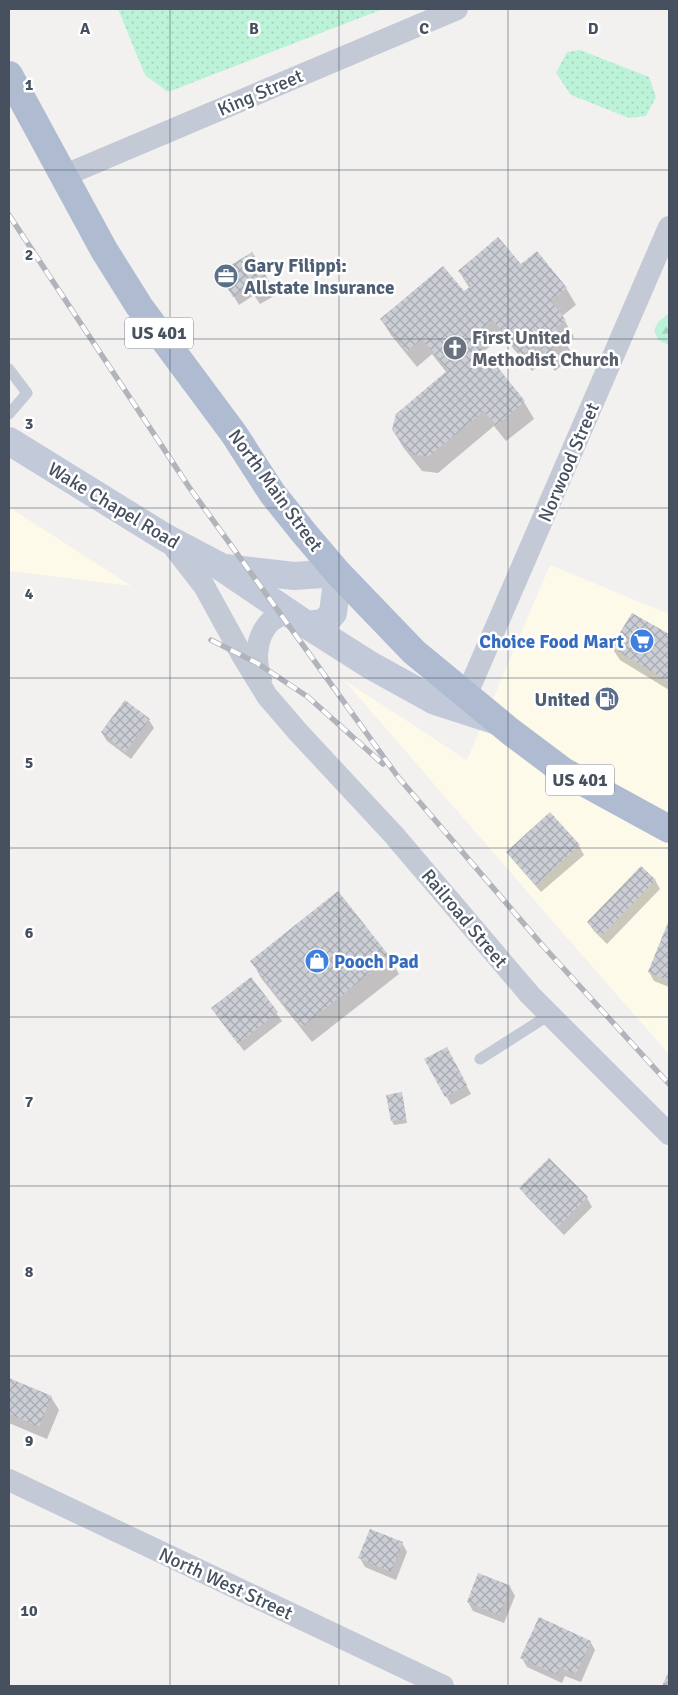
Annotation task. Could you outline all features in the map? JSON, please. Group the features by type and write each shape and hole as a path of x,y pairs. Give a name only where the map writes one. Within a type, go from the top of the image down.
{"main road":[{"name":"North Main Street","path":"9,75 104,250 139,306 234,434 272,493 338,573 414,652 497,721 562,771 669,828"},
{"name":"Wake Chapel Road","path":"9,441 166,538 221,567 370,665 435,701 497,721"},
{"name":"Wake Chapel Road","path":"221,567 294,576 338,573"},
{"path":"297,618 324,623 333,613 338,573"}],"street":[{"name":"King Street","path":"63,176 457,9"},
{"name":"Norwood Street","path":"466,696 669,227"},
{"name":"Railroad Street","path":"166,538 204,586 242,655 268,696 298,732 393,834 530,995 669,1134"},
{"name":"Railroad Street","path":"268,696 258,671 257,650 262,633 270,622 297,618"},
{"name":"North West Street","path":"9,1480 443,1686"}],"lane":[{"path":"9,369 27,393 9,414"},
{"path":"480,1059 549,1015"}],"shaded area":[{"path":"9,507 131,586 9,571"},
{"path":"550,565 669,614 669,1054 344,680 467,760"}],"green space":[{"path":"118,9 383,9 168,92 145,75"},
{"path":"580,50 649,77 656,97 646,116 629,118 571,95 556,73 567,52"},
{"path":"669,313 669,345 658,340 654,330 658,322"}],"building":[{"name":"First United Methodist Church","path":"498,237 521,264 537,251 567,288 551,301 566,320 556,328 565,339 545,355 536,344 522,356 493,320 473,337 525,401 496,426 484,411 428,457 411,454 392,430 396,414 448,370 422,339 407,351 380,319 443,266 464,291 471,286 458,271"},
{"path":"252,252 272,286 254,296 248,287 233,297 218,273"},
{"name":"Choice Food Mart","path":"632,613 669,634 669,682 611,647"},
{"path":"125,700 150,719 125,752 101,732"},
{"path":"550,812 580,845 536,885 506,852"},
{"path":"641,866 656,880 601,936 587,922"},
{"path":"338,891 390,957 302,1027 250,961"},
{"path":"669,920 669,981 648,972"},
{"path":"251,977 278,1012 238,1044 211,1008"},
{"path":"447,1047 467,1085 445,1097 424,1059"},
{"path":"402,1092 406,1119 391,1121 386,1095"},
{"path":"549,1158 588,1197 558,1227 519,1188"},
{"path":"9,1378 52,1396 39,1427 9,1414"},
{"path":"370,1529 403,1542 391,1572 358,1558"},
{"path":"478,1573 511,1586 499,1615 467,1602"},
{"path":"539,1617 591,1641 576,1674 560,1668 557,1675 520,1658"},
{"path":"668,1673 669,1686 662,1686"}],"railway":[{"path":"9,215 189,487 398,777 543,946 669,1084"},
{"path":"211,640 257,663 308,697 383,764"}],"place":[{"name":"Gary Filippi: Allstate Insurance","path":"226,276"},
{"name":"First United Methodist Church","path":"455,348"},
{"name":"Choice Food Mart","path":"642,641"},
{"name":"United","path":"607,699"},
{"name":"Pooch Pad","path":"317,961"}]}
